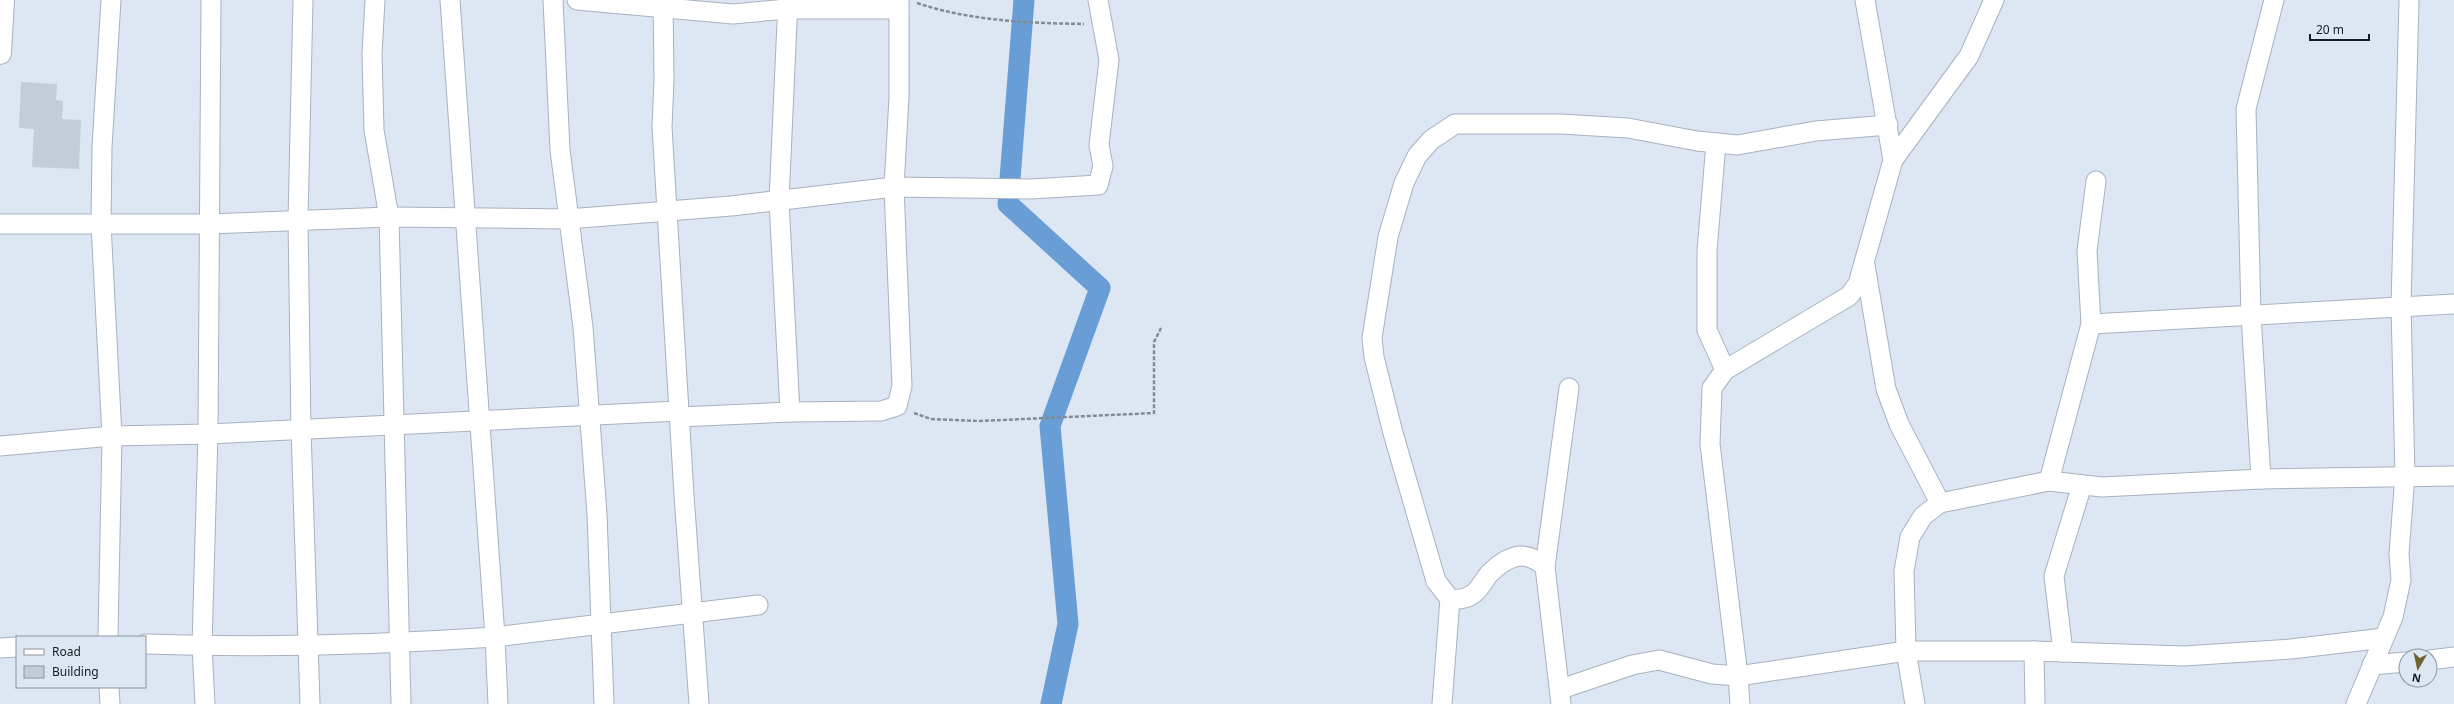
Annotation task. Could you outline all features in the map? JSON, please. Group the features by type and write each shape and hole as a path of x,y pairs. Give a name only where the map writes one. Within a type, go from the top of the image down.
{"street":[{"path":"0,53 3,0"},
{"path":"108,636 112,436 101,224 102,147 111,0"},
{"path":"205,704 202,646 208,434 208,224 211,0"},
{"path":"303,0 298,220 301,429 310,704"},
{"path":"375,0 372,54 374,130 390,217 401,704"},
{"path":"450,0 467,218 479,421 495,637 498,704"},
{"path":"553,0 560,150 583,327 597,514 604,704"},
{"path":"0,446 112,436 208,434 394,424 589,416 881,411 897,406 902,386 894,187 904,4 788,5 733,14 663,4 577,0"},
{"path":"0,224 208,224 390,217 568,219 779,201 894,187 970,190 1031,189 1098,185 1103,166 1099,144 1108,60 1098,0"},
{"path":"1865,0 1893,160"},
{"path":"1740,704 1738,676 1710,444 1712,388 1725,370 1849,296 1858,284 1893,160 1969,56 1994,0"},
{"path":"2261,479 2251,316 2246,109 2274,0"},
{"path":"2356,704 2393,617 2401,580 2399,554 2405,475 2401,306 2409,0"},
{"path":"663,4 664,80 662,127 679,414 699,704"},
{"path":"788,5 779,201 790,412"},
{"path":"1442,704 1450,599 1436,581 1393,433 1374,357 1372,338 1388,237 1404,183 1416,156 1431,140 1455,124 1561,124 1628,128 1716,143 1737,145 1816,131 1888,125"},
{"path":"1716,143 1707,251 1707,330 1725,370"},
{"path":"2049,481 2091,324 2087,251 2096,181"},
{"path":"1864,262 1886,389 1899,424 1940,504"},
{"path":"2091,324 2454,304"},
{"path":"1569,388 1545,567 1561,697 1632,665 1659,660 1712,674 1738,676 1906,651 2034,651 2184,656 2291,649 2384,638"},
{"path":"1915,704 1906,651 1904,572 1910,537 1923,516 1940,504 2049,481 2102,487 2261,479 2405,475 2454,476"},
{"path":"2063,652 2054,576 2082,485"},
{"path":"1450,599 1461,600 1474,594 1489,574 1507,558 1527,556 1535,558 1545,567"},
{"path":"146,644 202,646 400,644 495,637 758,605"},
{"path":"0,648 16,647"},
{"path":"2034,651 2035,704"},
{"path":"2438,659 2454,657"},
{"path":"2372,665 2398,663"},
{"path":"109,688 110,704"}],"path":[{"path":"904,4 945,12 1012,21 1034,23 1103,24"},
{"path":"897,406 931,419 1007,420 1154,412 1154,342 1162,326"}],"building":[{"path":"21,82 57,84 56,100 63,101 62,119 81,120 79,169 32,167 34,129 19,128"}],"waterway":[{"path":"1024,0 1008,204 1100,288 1050,426 1068,624 1051,704"}]}
